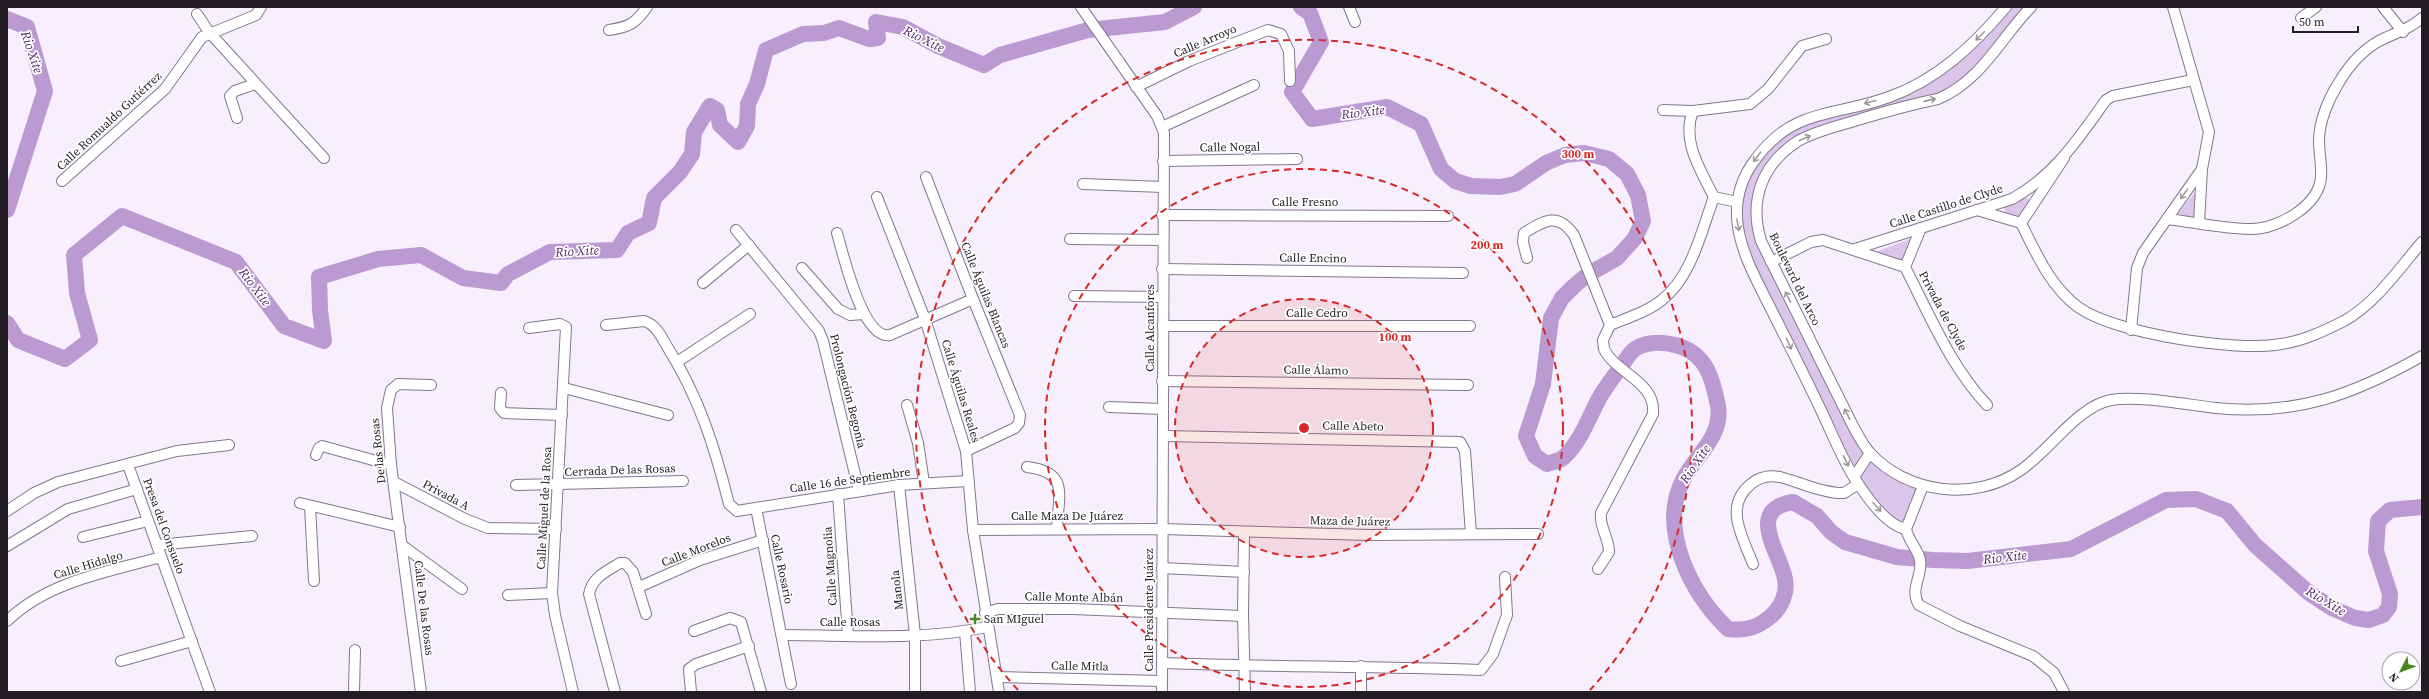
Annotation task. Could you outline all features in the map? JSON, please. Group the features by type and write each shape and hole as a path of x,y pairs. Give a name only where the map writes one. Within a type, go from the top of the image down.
{"street":[{"name":"Calle Romualdo Gutiérrez","path":"62,181 165,89 196,43 209,32 256,15 261,7"},
{"path":"608,30 628,27 640,17 647,7"},
{"path":"1349,7 1354,22"},
{"path":"1906,529 1898,526 1885,516 1856,480 1753,271 1740,234 1737,219 1737,202 1746,172 1769,141 1779,132 1803,120 1888,98 1918,83 1972,45 2006,7"},
{"name":"Boulevard del Arco","path":"2031,7 1974,76 1954,92 1938,99 1812,135 1798,142 1775,162 1760,186 1755,214 1761,241 1853,426 1870,453 1910,481 1923,486 1953,489 1984,486 2000,481 2021,470 2094,406 2110,400 2129,399 2239,410 2296,407 2327,400 2396,371 2422,356"},
{"path":"2173,7 2209,132 2202,169 2199,223"},
{"path":"2300,18 2316,7"},
{"path":"2384,7 2403,32"},
{"path":"1085,8 1089,18 1162,127 1254,85"},
{"path":"197,14 209,32 324,158"},
{"path":"2167,219 2258,228 2270,225 2300,210 2310,203 2320,186 2322,175 2319,138 2323,118 2328,101 2338,84 2365,50 2385,38 2403,32 2422,18"},
{"name":"Calle Arroyo","path":"1136,87 1189,61 1268,30 1278,31 1284,37 1289,51 1290,81"},
{"path":"1663,110 1693,111 1750,104 1768,89 1802,46 1826,39"},
{"name":"Calle Castillo de Clyde","path":"1854,249 1999,204 2023,192 2064,158 2106,100 2113,96 2193,80"},
{"path":"237,118 230,96 235,91 255,84"},
{"path":"1598,570 1609,552 1607,537 1601,524 1602,509 1653,414 1654,405 1646,389 1610,357 1602,346 1604,336 1610,326 1652,306 1672,290 1688,265 1714,198 1693,152 1689,138 1688,127 1693,111"},
{"name":"Calle Alcanfores","path":"1162,127 1164,161 1162,215 1162,381 1164,436 1162,529"},
{"path":"2021,223 2064,158"},
{"name":"Calle Nogal","path":"1164,161 1297,159"},
{"path":"2131,330 2139,261 2142,253 2202,169"},
{"name":"Calle Águilas Blancas","path":"926,177 1020,415 1020,423 1015,428 966,451"},
{"path":"1083,184 1163,187"},
{"name":"Calle Águilas Reales","path":"877,197 925,319 966,451 973,530 987,627 999,692"},
{"path":"1714,198 1737,202"},
{"path":"1977,210 2021,223 2050,278 2065,296 2079,308 2097,318 2131,330 2189,340 2252,347 2282,344 2302,339 2344,320 2376,297 2422,242"},
{"name":"Calle Fresno","path":"1162,215 1448,216"},
{"path":"1527,258 1523,242 1524,233 1537,225 1557,219 1567,224 1574,235 1610,326"},
{"name":"Privada de Clyde","path":"1905,267 1921,228"},
{"name":"Prolongación Begonia","path":"736,230 819,331 824,341 859,491"},
{"path":"837,233 864,314 871,326 885,336 973,299"},
{"path":"1070,239 1162,240"},
{"name":"Privada de Clyde","path":"1771,262 1818,240 1823,240 1905,267 1947,348 1971,386 1987,405"},
{"path":"702,283 749,245"},
{"path":"802,268 838,309 850,316 864,314"},
{"name":"Calle Encino","path":"1162,269 1463,273"},
{"path":"1074,296 1163,297"},
{"path":"606,325 649,322 659,333 677,362 750,314"},
{"name":"Calle Miguel de la Rosa","path":"529,328 563,325 566,332 552,593 555,615 573,692"},
{"name":"Calle Cedro","path":"1163,326 1470,326"},
{"name":"Calle 16 de Septiembre","path":"677,362 695,396 711,436 729,504 737,511 899,485 968,481"},
{"name":"Calle Álamo","path":"1162,381 1468,385"},
{"name":"De las Rosas","path":"400,527 391,465 387,408 391,390 398,384 431,385"},
{"path":"564,388 668,415"},
{"path":"501,393 500,408 504,413 562,415"},
{"path":"907,405 918,443 924,483"},
{"path":"1108,407 1163,409"},
{"name":"Calle Abeto","path":"1164,436 1445,440 1460,442 1465,450 1471,534"},
{"name":"Presa del Consuelo","path":"210,692 128,465 177,451 229,445"},
{"path":"316,455 319,448 322,446 391,465"},
{"path":"1754,564 1737,524 1736,512 1739,499 1751,483 1758,479 1772,476 1844,493 1856,480 1870,453"},
{"path":"7,511 34,494 58,482 128,465"},
{"path":"1027,466 1049,471 1056,478 1059,490 1057,529"},
{"name":"Cerrada De las Rosas","path":"516,485 683,481"},
{"name":"Privada A","path":"394,482 465,519 488,528 556,529"},
{"name":"Manola","path":"899,485 915,635 915,692"},
{"path":"1923,486 1906,529 1910,543 1920,560 1915,596 1923,609 2034,656 2054,673 2064,692"},
{"path":"7,546 68,509 136,488"},
{"name":"Calle Magnolia","path":"838,494 848,635"},
{"path":"300,503 400,527"},
{"path":"310,506 314,582"},
{"name":"Calle Rosario","path":"756,508 791,684"},
{"path":"84,537 148,521"},
{"name":"Calle De las Rosas","path":"400,527 421,692"},
{"name":"Calle Maza De Juárez","path":"973,530 1162,529"},
{"name":"Maza de Juárez","path":"1162,529 1244,532 1538,534"},
{"name":"Calle Presidente Juárez","path":"1162,529 1162,692"},
{"path":"1244,532 1243,616 1245,692"},
{"path":"157,545 252,536"},
{"name":"Calle Morelos","path":"639,586 700,560 763,540"},
{"path":"403,546 462,588"},
{"name":"Calle Hidalgo","path":"7,621 39,597 66,583 161,557"},
{"path":"615,692 589,594 590,586 595,579 620,563 625,563 633,572 639,586 646,614"},
{"path":"1162,568 1244,572"},
{"path":"1162,663 1245,666 1361,666 1481,670 1493,654 1507,615 1505,577"},
{"path":"508,595 552,593"},
{"name":"Calle Monte Albán","path":"985,613 998,609 1017,609 1243,616"},
{"path":"694,631 730,618 739,619 743,626 761,692"},
{"name":"Calle Rosas","path":"782,635 915,635 965,631 987,627"},
{"path":"965,631 970,692"},
{"path":"121,661 192,642"},
{"path":"691,692 689,669 696,664 748,646"},
{"path":"354,692 355,650"},
{"path":"1361,666 1361,692"},
{"name":"Calle Mitla","path":"997,677 1162,681"}],"shaded area":[{"path":"2006,7 2031,7 1954,92 1798,141 1765,175 1757,227 1870,453 1923,486 1906,529 1898,526 1858,484 1753,271 1740,234 1740,186 1779,133 1888,98 1933,74"},
{"path":"2198,188 2197,218 2178,214"},
{"path":"2023,196 2030,200 2021,219 2005,215 2004,205"},
{"path":"1915,237 1903,262 1875,252"}],"waterway":[{"name":"Rio Xite","path":"7,323 18,340 65,359 90,340 77,293 74,255 122,216 236,262 284,326 324,341 320,310 319,277 378,259 421,255 463,278 501,283 508,274 550,252 617,250 628,233 649,223 654,198 680,172 692,154 694,132 710,106 717,110 720,125 738,142 747,126 748,104 757,84 766,50 803,34 824,33 839,28 869,39 878,38 876,22 903,27 938,46 984,65 1000,55 1088,30 1165,22 1194,7"},
{"name":"Rio Xite","path":"1301,7 1310,13 1321,42 1292,92 1312,119 1387,107 1421,124 1441,169 1455,181 1471,186 1500,187 1515,184 1546,163 1565,155 1584,153 1609,159 1627,174 1638,195 1643,221 1635,238 1617,258 1587,275 1574,286 1562,298 1551,318 1543,384 1526,436 1535,456 1547,464 1560,460 1576,443 1601,395 1633,350 1651,343 1662,343 1679,346 1689,350 1696,356 1702,362 1711,378 1718,406 1718,417 1713,436 1688,471 1676,499 1674,519 1676,539 1682,560 1691,579 1714,615 1728,629 1740,630 1760,624 1774,613 1783,600 1786,584 1782,568 1769,533 1768,523 1771,514 1779,506 1793,502 1817,516 1831,532 1845,542 1897,557 1967,561 2071,549 2166,500 2196,499 2227,511 2255,545 2309,593 2332,608 2355,618 2369,620 2383,615 2389,607 2390,594 2376,551 2378,521 2390,510 2422,507"},
{"name":"Rio Xite","path":"7,19 27,27 45,91 7,210"}],"place":[{"name":"San MIguel","path":"975,619"}]}
